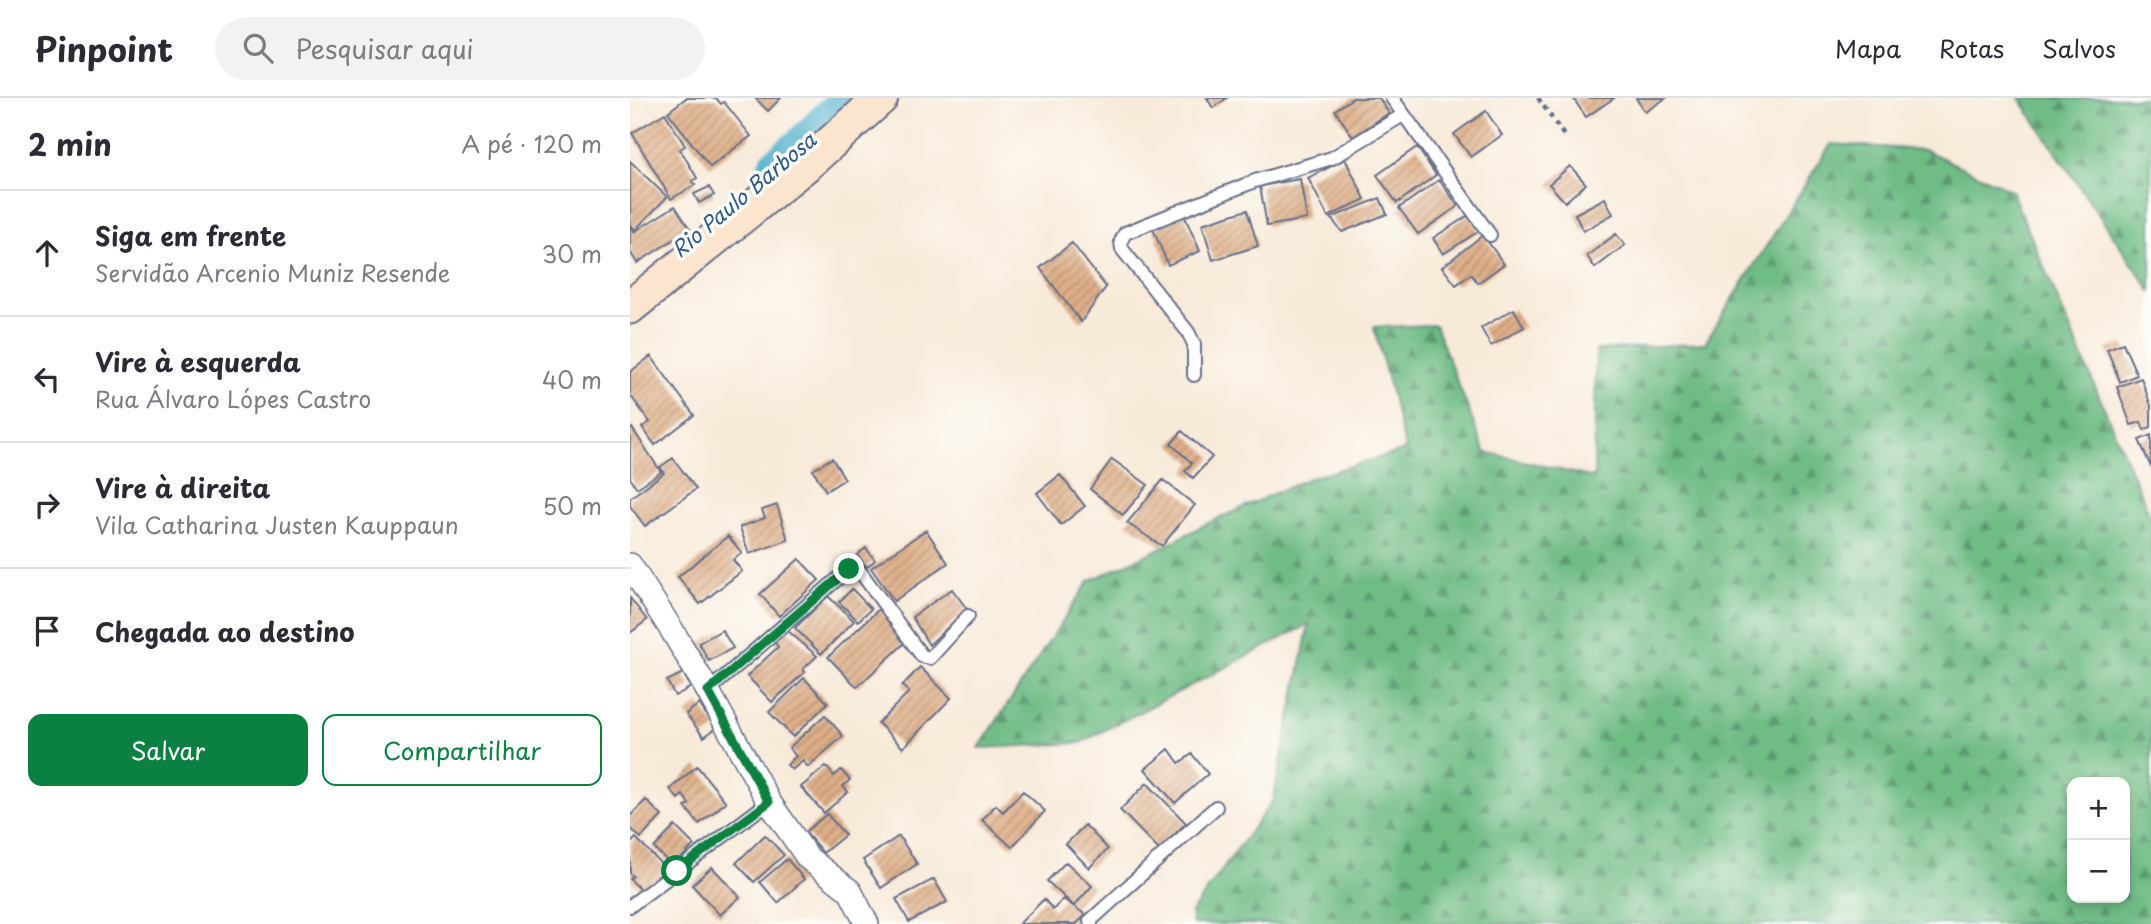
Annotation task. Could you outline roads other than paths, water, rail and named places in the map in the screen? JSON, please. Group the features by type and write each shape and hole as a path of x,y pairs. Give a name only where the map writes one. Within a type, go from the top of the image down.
{"street":[{"path":"630,307 807,164 881,98"},
{"path":"630,565 708,691 769,802 808,858 850,891 867,924"}],"lane":[{"path":"1392,98 1490,235"},
{"path":"1194,375 1194,344 1188,332 1122,249 1121,241 1125,233 1255,181 1332,158 1403,115"},
{"path":"708,691 849,569 859,570 922,656 930,658 968,616"},
{"path":"630,905 769,802"},
{"path":"1091,924 1090,921 1216,807"}],"waterway":[{"name":"Rio Paulo Barbosa","path":"779,167 852,98"}]}
